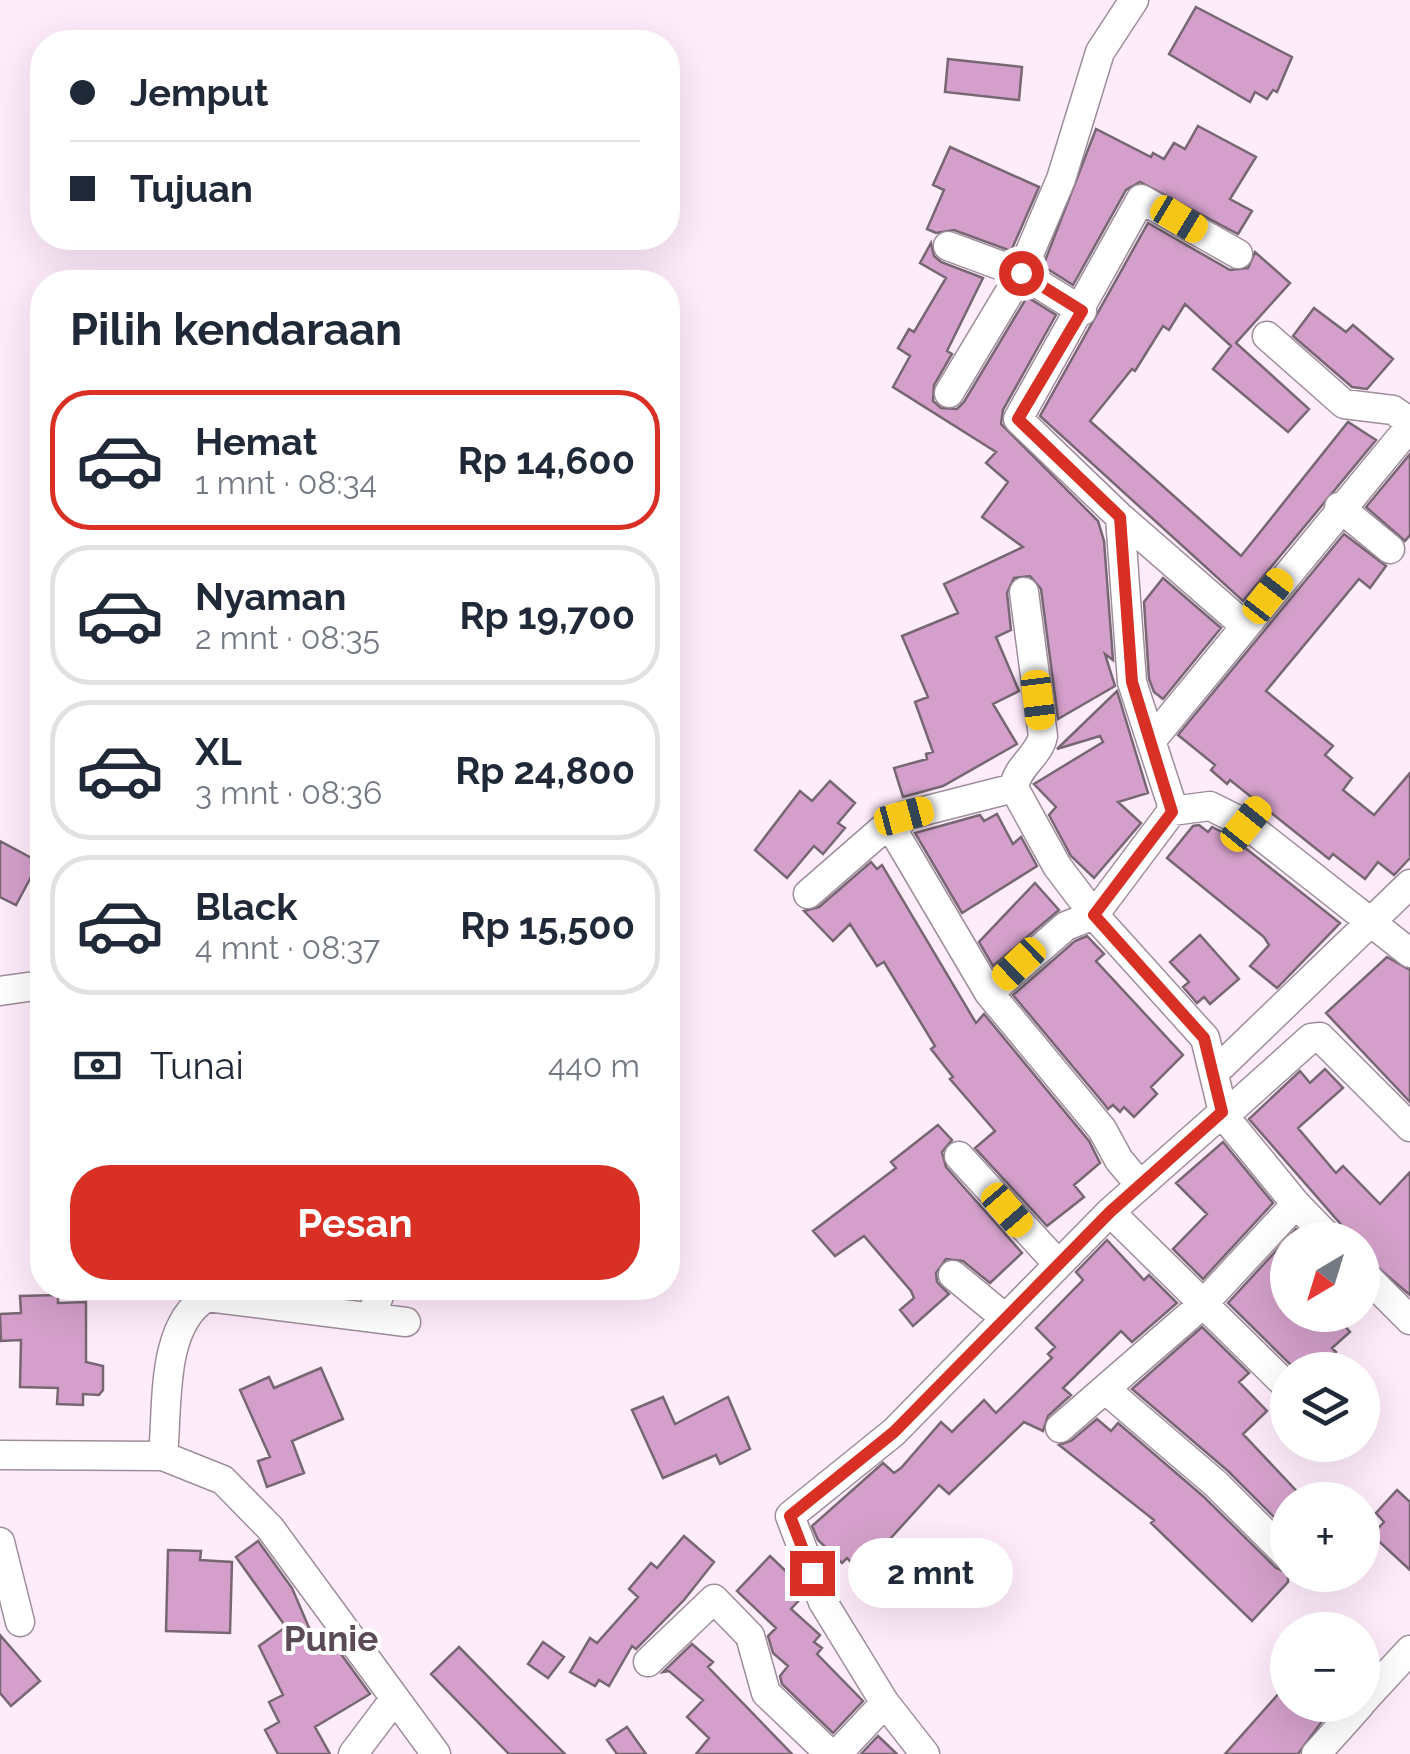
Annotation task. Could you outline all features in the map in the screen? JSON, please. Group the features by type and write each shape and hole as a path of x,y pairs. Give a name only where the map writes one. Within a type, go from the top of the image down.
{"street":[{"path":"949,393 1021,273 1062,179 1100,52 1134,0"},
{"path":"1238,254 1142,199 1018,419 1120,517 1244,626"},
{"path":"948,246 1021,273 1082,311"},
{"path":"1150,741 1408,424 1393,410 1344,404 1268,336"},
{"path":"1339,507 1390,549"},
{"path":"1120,517 1127,648 1172,812"},
{"path":"1024,592 1043,736 1040,748 1015,778 1014,788 1058,866 1094,915 1204,1038 1220,1100 1314,1222"},
{"path":"808,894 884,827 1014,788"},
{"path":"990,993 1066,926 1094,915 1172,812 1210,806 1252,816 1388,935"},
{"path":"899,821 894,832 990,993 1102,1129 1132,1175"},
{"path":"925,1754 885,1703 823,1602 790,1516 894,1432 1003,1316 1110,1212 1132,1175 1220,1100 1388,935 1410,884"},
{"path":"0,991 30,987"},
{"path":"1220,1100 1311,1038 1320,1037 1410,1127"},
{"path":"959,1156 1057,1262"},
{"path":"1060,1428 1204,1303 1296,1204"},
{"path":"1110,1212 1270,1369"},
{"path":"953,1275 1003,1316"},
{"path":"1380,1290 1410,1320"},
{"path":"163,1456 173,1356 182,1318 202,1300"},
{"path":"230,1300 406,1322"},
{"path":"371,1318 378,1300"},
{"path":"1105,1389 1216,1484 1270,1538"},
{"path":"0,1455 163,1456 223,1480 248,1503 436,1754"},
{"path":"0,1542 20,1622"},
{"path":"648,1662 714,1598 750,1636 766,1693 834,1754 885,1703"},
{"path":"1380,1682 1410,1650"},
{"path":"352,1754 393,1701"},
{"path":"1316,1754 1344,1722"}],"building":[{"path":"1196,7 1292,57 1277,92 1273,90 1267,99 1255,92 1250,102 1169,54"},
{"path":"948,59 1022,67 1019,100 945,92"},
{"path":"1198,126 1256,157 1230,199 1252,211 1238,234 1140,182 1126,190 1073,285 1043,266 1096,129 1151,157 1153,153 1164,159 1174,143 1185,149"},
{"path":"950,147 1039,187 1011,251 954,230 936,233 927,229 944,190 933,185"},
{"path":"1148,223 1230,270 1248,268 1255,252 1290,283 1236,343 1309,409 1288,432 1213,369 1231,346 1185,304 1169,330 1163,326 1135,371 1132,369 1090,421 1241,556 1348,422 1376,440 1243,601 1040,416"},
{"path":"931,243 934,256 941,262 983,278 947,351 952,354 934,385 933,401 941,408 957,409 964,402 1027,297 1056,315 1003,410 1001,424 1098,521 1104,541 1113,660 1105,654 1115,686 1058,719 1041,589 1030,576 1014,578 1007,593 1011,630 996,637 1019,691 993,704 1017,744 943,786 903,797 894,768 927,759 926,754 933,752 915,702 928,697 902,636 958,613 944,584 1023,547 982,517 1008,482 986,463 996,452 893,387 910,356 898,348 909,329 914,332 946,278 920,263"},
{"path":"1314,308 1346,332 1353,325 1393,359 1367,389 1352,387 1293,336"},
{"path":"1410,454 1410,535 1405,541 1366,507"},
{"path":"1344,534 1386,566 1370,588 1359,579 1266,691 1333,746 1325,755 1352,778 1343,790 1374,815 1410,773 1410,858 1394,875 1378,862 1365,879 1333,854 1329,859 1230,780 1227,784 1211,770 1215,765 1178,735"},
{"path":"1163,578 1221,628 1163,699 1154,692 1149,679 1144,602"},
{"path":"1117,691 1148,793 1118,802 1141,823 1094,878 1071,856 1049,815 1056,807 1034,784 1103,742 1100,736 1057,749"},
{"path":"830,781 855,803 838,823 845,828 823,854 814,846 787,878 755,850 800,791 812,801"},
{"path":"997,814 1013,844 1021,837 1037,866 962,913 915,833 980,815 984,821"},
{"path":"1199,825 1208,832 1212,827 1230,836 1340,923 1277,988 1250,966 1269,945 1264,937 1167,858 1193,826"},
{"path":"0,841 30,857 30,879 16,905 0,897"},
{"path":"871,862 877,869 882,865 976,1023 984,1014 1089,1141 1100,1163 1074,1185 1084,1197 1047,1226 975,1148 995,1131 950,1079 953,1077 931,1049 935,1046 884,962 877,966 850,924 833,941 804,911 819,907"},
{"path":"1035,883 1059,910 993,966 979,942"},
{"path":"1200,935 1239,979 1210,1004 1204,997 1197,1003 1183,987 1189,982 1170,962"},
{"path":"1087,936 1104,954 1096,961 1183,1055 1151,1087 1157,1094 1134,1117 1124,1107 1120,1112 1113,1105 1108,1109 1013,995 1075,941"},
{"path":"1387,957 1410,970 1410,1102 1326,1013"},
{"path":"1325,1069 1343,1088 1298,1128 1336,1173 1343,1166 1380,1204 1410,1172 1410,1295 1380,1269 1380,1222 1339,1222 1249,1119 1300,1071 1310,1083"},
{"path":"938,1125 952,1140 942,1152 946,1167 1022,1253 990,1283 963,1261 946,1259 936,1273 937,1282 949,1294 913,1326 900,1310 914,1298 911,1291 864,1236 835,1256 813,1231 896,1168 891,1162"},
{"path":"1223,1142 1273,1203 1203,1279 1173,1249 1207,1214 1176,1183"},
{"path":"1107,1240 1144,1280 1149,1275 1177,1303 1132,1342 1121,1331 1063,1388 1071,1395 1048,1416 1043,1431 1024,1422 949,1494 939,1485 860,1572 847,1558 842,1563 818,1540 812,1526 883,1463 894,1473 901,1468 941,1422 952,1432 984,1400 996,1413 1052,1358 1048,1354 1055,1347 1036,1328 1083,1280 1076,1272"},
{"path":"1270,1257 1270,1332 1350,1332 1332,1348 1336,1352 1278,1352 1228,1303"},
{"path":"20,1296 58,1303 86,1302 86,1362 103,1366 103,1390 99,1395 83,1394 83,1405 57,1404 58,1388 20,1387 21,1340 1,1341 0,1314 21,1313"},
{"path":"1202,1327 1249,1373 1239,1382 1267,1411 1243,1434 1288,1482 1270,1482 1270,1513 1228,1471 1132,1389"},
{"path":"321,1368 343,1419 292,1441 304,1473 267,1487 258,1461 270,1457 240,1390 269,1377 274,1388"},
{"path":"663,1397 675,1424 728,1397 750,1449 720,1464 716,1455 663,1478 632,1410"},
{"path":"1097,1419 1111,1431 1118,1423 1204,1497 1270,1562 1270,1592 1279,1592 1252,1621 1151,1523 1154,1520 1059,1445 1071,1441"},
{"path":"1397,1490 1410,1502 1410,1570 1380,1542 1380,1526 1384,1522 1380,1509"},
{"path":"684,1536 714,1562 684,1600 636,1649 632,1646 609,1686 599,1680 595,1686 570,1672 590,1638 597,1643 638,1597 629,1589 651,1563 657,1568"},
{"path":"258,1541 292,1588 319,1651 333,1643 370,1694 315,1727 330,1754 278,1754 265,1730 279,1722 269,1702 283,1695 259,1646 286,1627 236,1557"},
{"path":"168,1550 201,1551 200,1560 232,1562 230,1633 166,1631"},
{"path":"770,1556 797,1582 802,1597 791,1609 820,1635 814,1642 822,1648 817,1654 863,1701 833,1733 782,1684 780,1676 788,1666 773,1653 768,1636 776,1628 737,1591"},
{"path":"0,1635 40,1681 11,1706 0,1693"},
{"path":"543,1642 564,1657 548,1678 528,1664"},
{"path":"692,1644 713,1662 708,1667 792,1754 696,1754 709,1738 687,1717 703,1700 669,1671 663,1672"},
{"path":"459,1647 565,1754 509,1754 431,1674"},
{"path":"1270,1703 1270,1722 1322,1722 1298,1754 1225,1754"},
{"path":"627,1727 646,1754 617,1754 607,1740"},
{"path":"878,1736 897,1754 861,1754"}],"district":[{"name":"Punie","path":"331,1638"}],"route":[{"path":"812,1573 790,1516 894,1432 1110,1212 1222,1112 1204,1038 1094,915 1172,812 1171,802 1132,682 1120,517 1018,419 1082,311 1021,273"}]}
